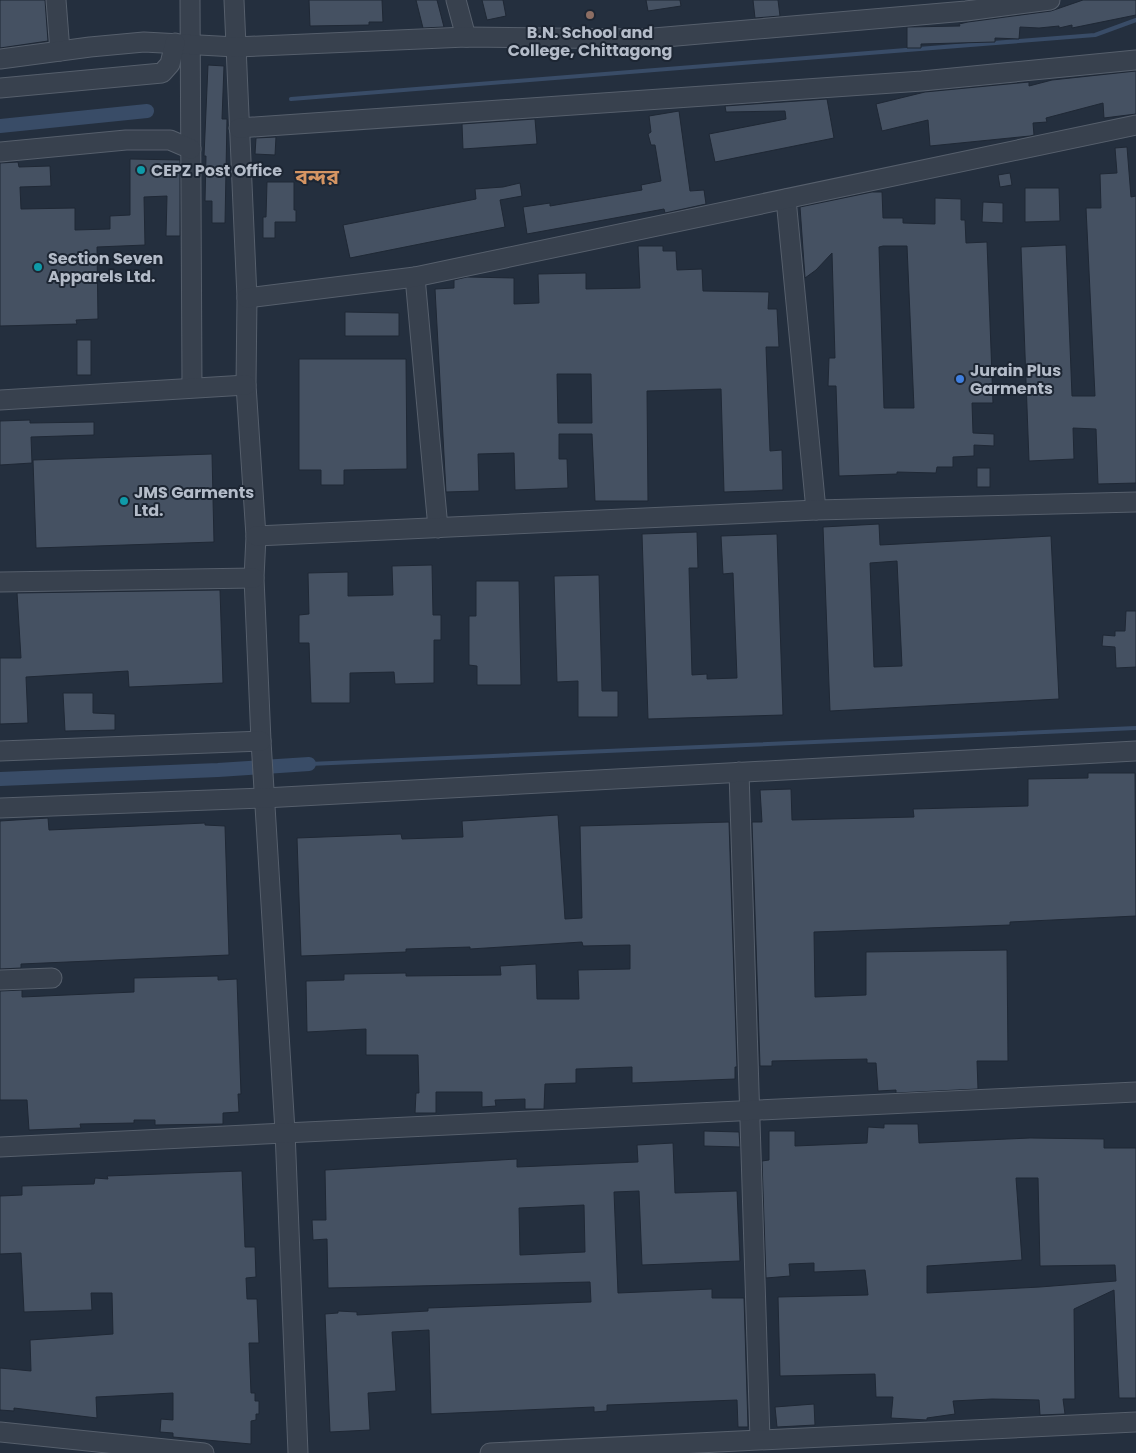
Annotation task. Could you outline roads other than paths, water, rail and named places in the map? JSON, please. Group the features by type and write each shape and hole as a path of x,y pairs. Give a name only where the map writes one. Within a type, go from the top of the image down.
{"street":[{"path":"56,0 60,51"},
{"path":"190,0 183,43 192,149 192,387"},
{"path":"234,0 247,298 246,385 256,536 254,578 260,741 285,1131 298,1453"},
{"path":"456,0 466,37"},
{"path":"0,59 144,42 236,47 466,37 642,40 966,11 1050,0"},
{"path":"0,88 162,73 183,43"},
{"path":"239,128 922,81 1136,60"},
{"path":"247,298 415,276 1136,125"},
{"path":"0,152 126,140 170,140 192,149"},
{"path":"786,199 816,510"},
{"path":"415,276 438,528"},
{"path":"0,400 246,385"},
{"path":"256,536 816,510 1136,502"},
{"path":"0,582 254,578"},
{"path":"0,751 260,741"},
{"path":"0,808 263,792 739,772 1136,751"},
{"path":"739,772 760,1439"},
{"path":"0,980 52,978"},
{"path":"0,1147 285,1131 750,1112 1136,1092"},
{"path":"490,1453 1136,1422"},
{"path":"0,1432 204,1453"}],"waterway":[{"path":"291,99 1095,35 1136,20"},
{"path":"0,126 147,111"},
{"path":"309,764 1136,728"},
{"path":"0,779 218,770 309,764"}],"place":[{"name":"B.N. School and College, Chittagong","path":"590,15"},
{"name":"CEPZ Post Office","path":"141,170"},
{"name":"Section Seven Apparels Ltd.","path":"38,267"},
{"name":"Jurain Plus Garments","path":"960,379"},
{"name":"JMS Garments Ltd.","path":"124,501"}],"district":[{"name":"বন্দর","path":"317,177"}]}
